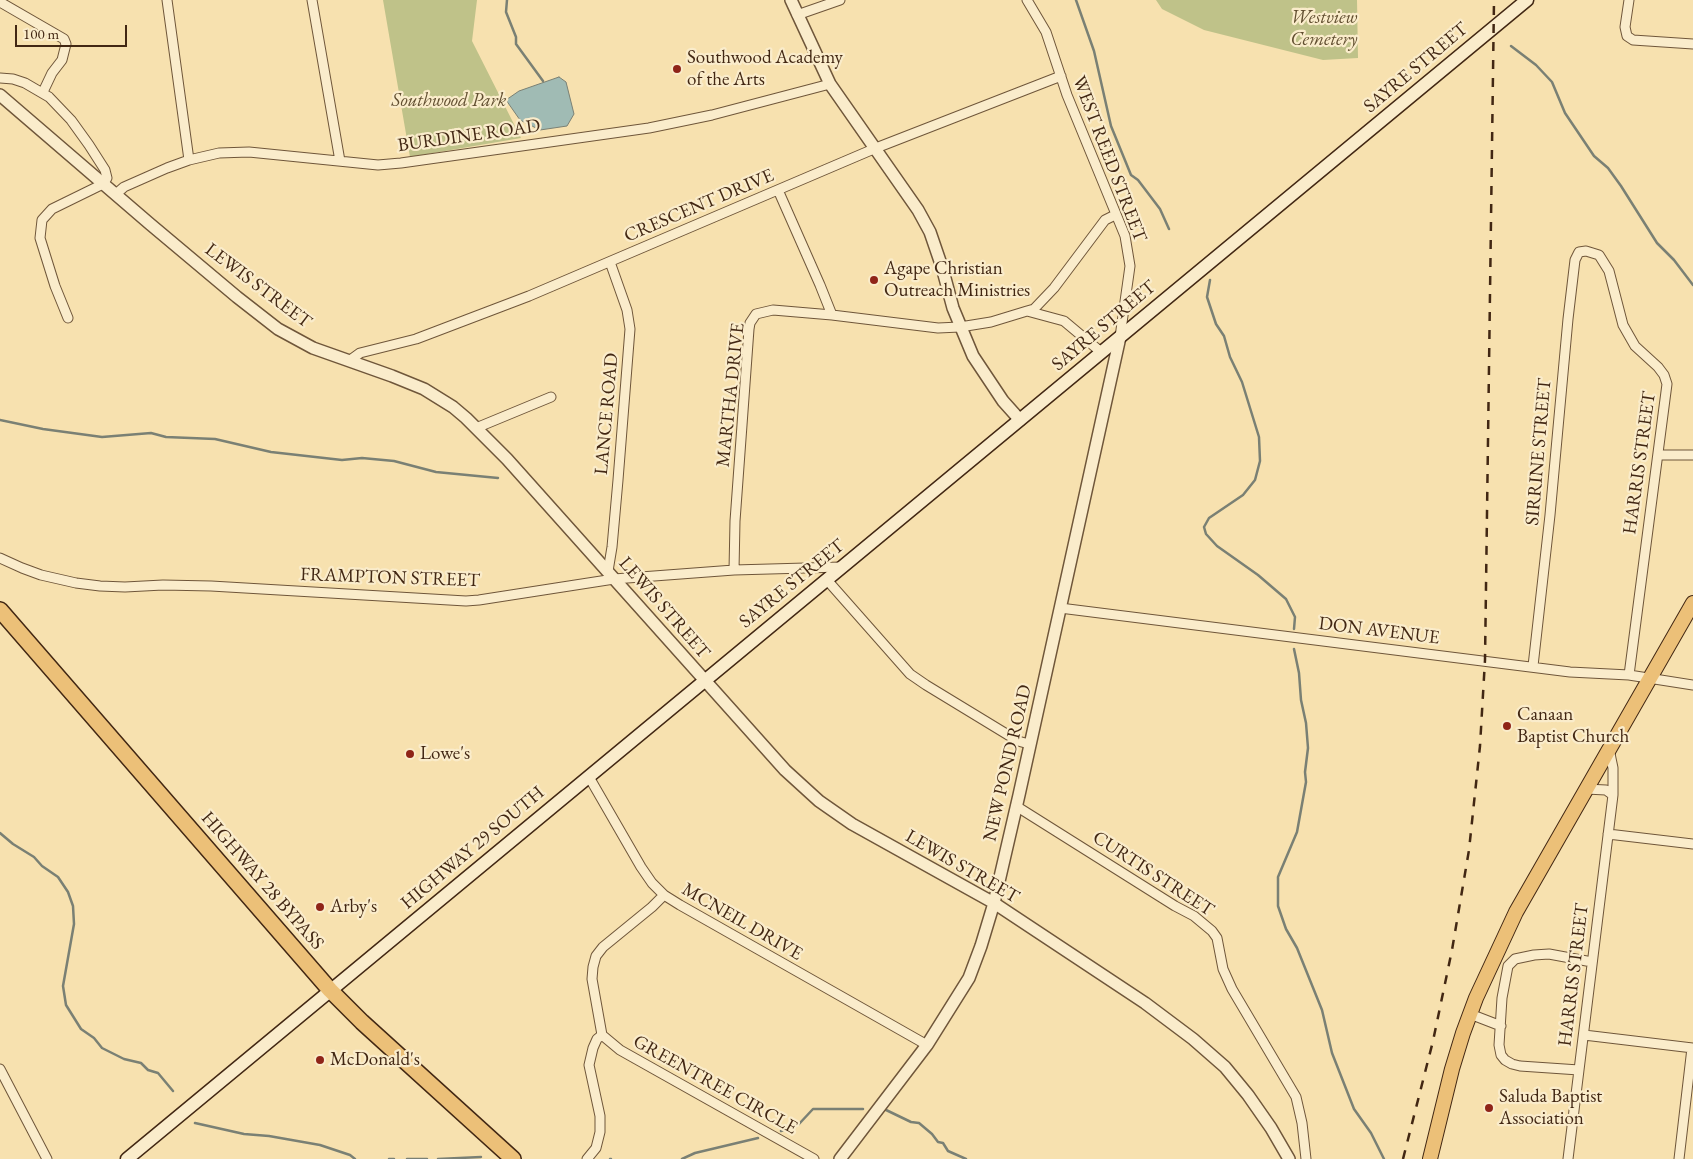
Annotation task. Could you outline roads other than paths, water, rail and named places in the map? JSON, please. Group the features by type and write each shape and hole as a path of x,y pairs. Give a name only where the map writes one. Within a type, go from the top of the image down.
{"highway":[{"name":"HIGHWAY 28 BYPASS","path":"0,610 330,990 362,1022 513,1159"}],"main road":[{"name":"SAYRE STREET","path":"704,680 1527,0"},
{"path":"1430,1159 1452,1069 1470,1014 1516,912 1693,603"},
{"name":"HIGHWAY 29 SOUTH","path":"127,1159 704,680"}],"street":[{"path":"167,0 189,160"},
{"path":"312,0 340,161"},
{"path":"790,0 830,84 918,210 930,232 960,327 973,356 990,384 1020,420"},
{"path":"797,15 840,0"},
{"name":"WEST REED STREET","path":"1027,0 1046,32 1061,76 1125,236 1130,266 1120,337"},
{"path":"1629,0 1625,27 1628,36 1633,40 1693,44"},
{"path":"0,2 64,39 66,44 62,60 52,73 43,92"},
{"name":"CRESCENT DRIVE","path":"349,361 365,351 416,339 444,329 610,262 876,148 1061,76"},
{"path":"0,78 13,79 43,92 57,104 89,145 108,178 103,184 52,209 42,220 40,238 55,286 68,318"},
{"name":"BURDINE ROAD","path":"116,194 124,187 189,160 214,154 238,152 378,165 401,163 467,152 649,128 712,115 830,84"},
{"name":"LEWIS STREET","path":"0,95 237,297 278,328 314,348 424,389 453,407 507,459 704,680 786,770 819,802 852,824 994,903 1145,1003 1193,1039 1225,1067 1248,1095 1289,1159"},
{"path":"778,190 832,315"},
{"name":"MARTHA DRIVE","path":"734,570 735,522 750,323 756,314 773,310 832,315 926,327 960,327 1012,317 1034,309 1054,288 1105,220 1115,215"},
{"name":"SIRRINE STREET","path":"1533,666 1574,270 1578,252 1590,252"},
{"name":"HARRIS STREET","path":"1590,252 1599,255 1609,270 1623,325 1636,346 1664,375 1667,384 1629,675"},
{"name":"LANCE ROAD","path":"610,262 626,310 630,329 611,575"},
{"path":"1026,311 1064,321 1101,352"},
{"name":"NEW POND ROAD","path":"840,1159 927,1045 969,978 982,946 994,903 1016,806 1120,337"},
{"path":"476,428 551,397"},
{"path":"1658,454 1693,455"},
{"name":"FRAMPTON STREET","path":"0,558 41,575 100,586 211,586 449,601 480,600 611,575 841,567"},
{"path":"827,580 910,674 1018,741 1030,744"},
{"name":"DON AVENUE","path":"1060,608 1570,672 1629,675 1693,685"},
{"name":"HARRIS STREET","path":"1568,1159 1613,795 1614,774 1609,749"},
{"name":"MCNEIL DRIVE","path":"589,777 641,867 652,883 664,895 927,1045"},
{"path":"1586,789 1606,790 1613,795"},
{"name":"CURTIS STREET","path":"1016,806 1168,902 1194,916 1212,931 1217,938 1223,969 1232,989 1296,1097 1302,1123 1306,1159"},
{"path":"1608,834 1693,844"},
{"path":"587,1159 596,1148 600,1132 600,1116 589,1065 593,1048 597,1039 602,1035 592,979 596,956 603,947 664,895"},
{"path":"1579,1070 1512,1064 1501,1055 1499,1045 1505,978 1508,966 1515,959 1534,954 1549,954 1592,962"},
{"path":"1470,1014 1501,1026"},
{"name":"GREENTREE CIRCLE","path":"602,1035 620,1050 814,1159"},
{"path":"1584,1035 1692,1048 1679,1159"},
{"path":"0,1069 47,1159"}],"water":[{"path":"559,77 566,82 574,114 567,126 540,130 520,120 506,100 519,91"}],"waterway":[{"path":"507,0 506,12 516,37 516,44 543,81"},
{"path":"1076,0 1094,51 1111,126 1131,175 1138,180 1160,209 1169,229"},
{"path":"1511,46 1536,65 1552,82 1565,113 1594,156 1608,168 1657,243 1674,260 1693,285"},
{"path":"1210,280 1207,297 1216,324 1224,336 1230,357 1242,382 1259,437 1260,461 1255,480 1243,495 1209,518 1204,527 1206,534 1217,546 1258,575 1286,599 1295,617 1294,629"},
{"path":"0,420 43,429 102,437 151,433 166,437 215,439 271,452 342,460 362,458 394,461 436,472 498,478"},
{"path":"1294,649 1306,723 1308,748 1305,772 1306,782 1297,832 1278,877 1278,906 1286,929 1297,948 1322,1010 1332,1053 1354,1109 1371,1133 1384,1159"},
{"path":"0,833 58,877 68,892 73,906 74,924 63,986 66,1005 81,1029 94,1038 102,1048 124,1059 141,1063 148,1070 158,1073 173,1091"},
{"path":"781,1131 799,1124 813,1109 863,1109"},
{"path":"884,1109 911,1122 919,1123 938,1142 943,1143 948,1151 966,1159"},
{"path":"195,1123 244,1134 269,1136 320,1145 350,1155 355,1159"},
{"path":"682,1159 695,1153 758,1138"},
{"path":"438,1159 481,1157"},
{"path":"389,1159 394,1159"},
{"path":"407,1159 427,1159"}],"railway":[{"path":"1403,1159 1433,1041 1452,950 1469,850 1480,746 1485,660 1494,0"}],"place":[{"name":"Southwood Academy of the Arts","path":"677,69"},
{"name":"Agape Christian Outreach Ministries","path":"874,280"},
{"name":"Canaan Baptist Church","path":"1507,726"},
{"name":"Lowe's","path":"410,754"},
{"name":"Arby's","path":"320,907"},
{"name":"McDonald's","path":"320,1060"},
{"name":"Saluda Baptist Association","path":"1489,1108"}],"park label":[{"name":"Westview Cemetery","path":"1324,29"},
{"name":"Southwood Park","path":"449,101"}]}
